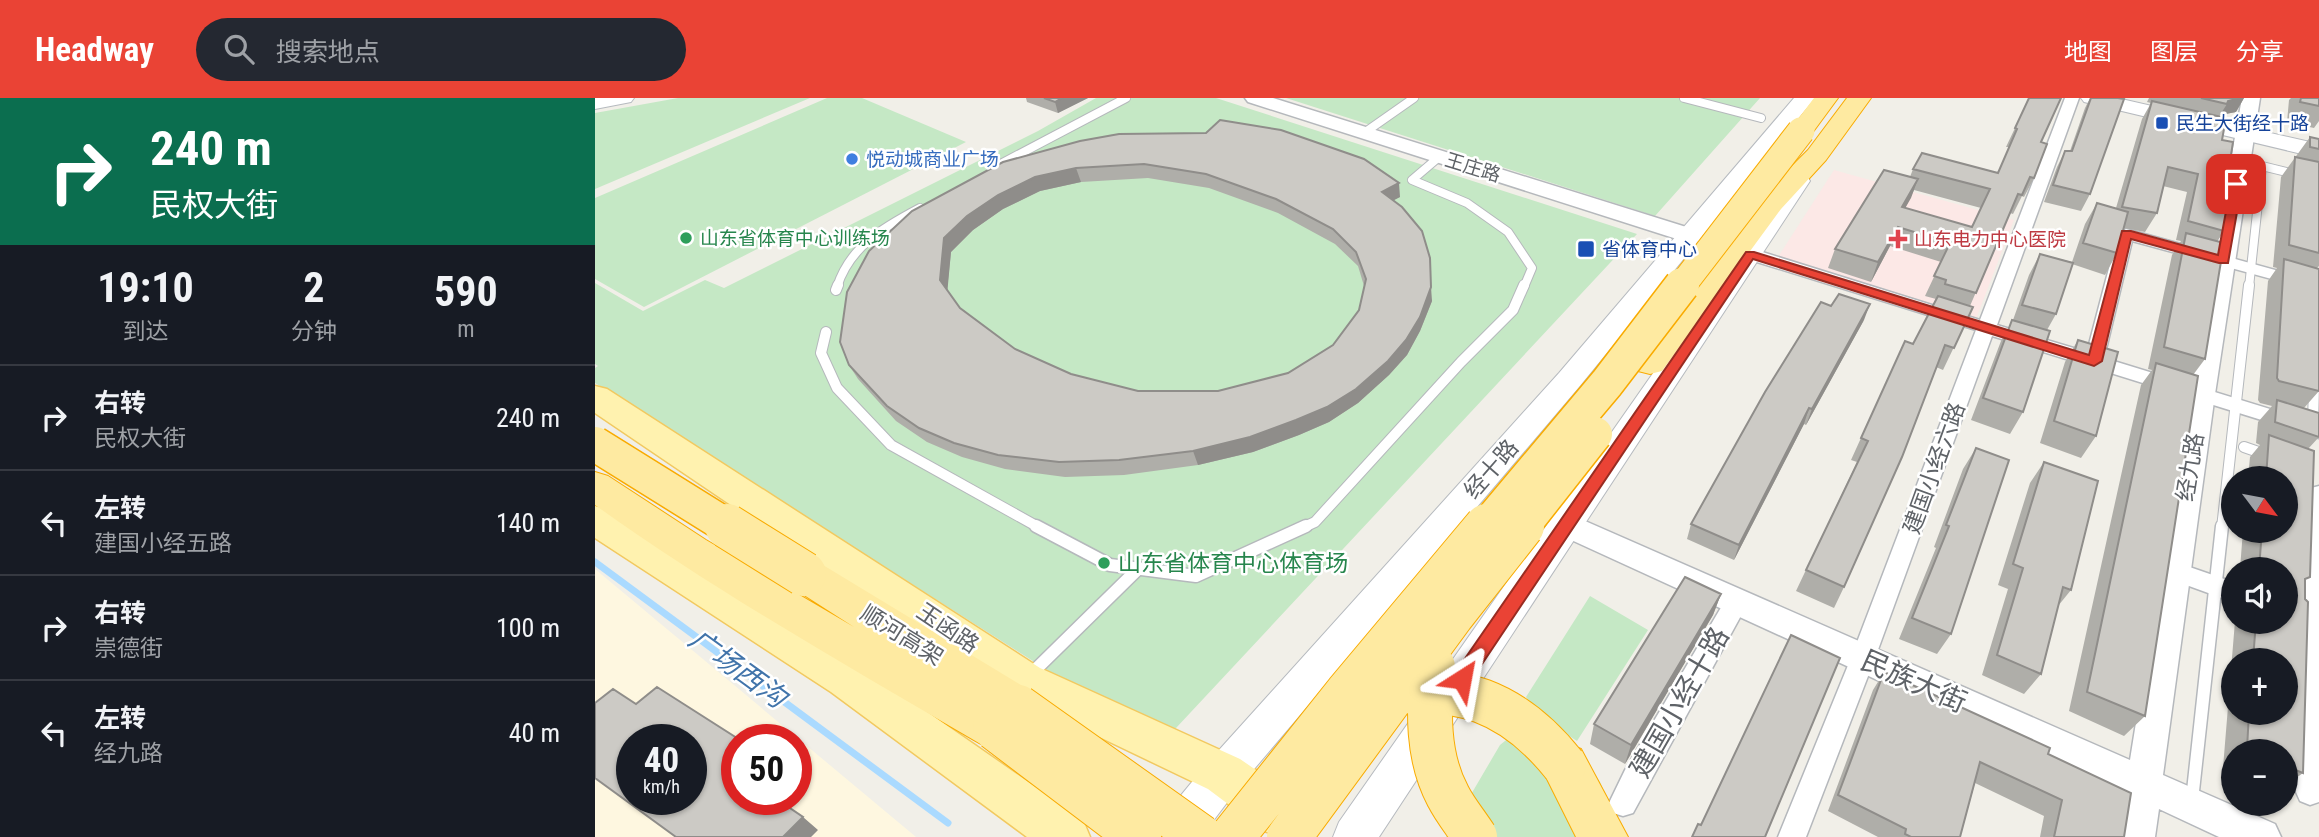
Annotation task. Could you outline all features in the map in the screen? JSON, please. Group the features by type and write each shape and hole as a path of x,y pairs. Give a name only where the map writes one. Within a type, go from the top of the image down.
{"highway":[{"name":"经十路","path":"1289,837 1452,615 1650,363 1771,203 1826,98"},
{"name":"经十路","path":"1232,837 1308,741 1607,383 1808,128 1859,98"},
{"name":"顺河高架","path":"595,444 1018,707 1201,837"},
{"name":"顺河高架","path":"595,486 763,598 995,728 1139,837"},
{"path":"1452,615 1434,657 1429,705 1435,753 1446,793 1475,837"},
{"path":"1308,741 1335,715 1369,696 1398,690 1459,692 1487,701 1548,740 1564,765 1613,820"}],"main road":[{"path":"596,101 624,98"},
{"path":"2091,98 2319,151"},
{"name":"经十路","path":"1174,837 1224,774 1691,236 1715,202 1808,128"},
{"name":"经十路","path":"1354,837 1750,254 1808,128"},
{"name":"玉函路","path":"595,397 1025,681 1224,774 1312,837"},
{"path":"595,461 646,429"},
{"path":"595,520 846,679 1066,837"},
{"path":"1446,521 1434,543 1431,564 1444,586 1462,593 1490,591 1515,581 1538,565"}],"street":[{"name":"王庄路","path":"1254,98 1691,236"},
{"name":"建国小经六路","path":"1792,837 1863,658 2072,98"},
{"name":"经九路","path":"2136,837 2201,394 2237,264 2245,134 2251,98"},
{"path":"2094,361 2126,234 2237,264 2318,291"},
{"path":"1750,254 2316,430"},
{"path":"2310,792 2319,494"},
{"name":"民族大街","path":"1566,525 2262,837"},
{"path":"2175,571 2221,588"},
{"name":"建国小经十路","path":"1613,820 1737,601"},
{"path":"2298,615 2317,622"}],"lane":[{"path":"990,170 1126,98"},
{"path":"1364,133 1414,98"},
{"path":"1684,98 1761,118"},
{"path":"826,332 821,353 837,388 891,445 1110,565 1196,576 1315,522 1461,362 1513,310 1532,268 1508,232 1467,203 1412,180 1439,157"},
{"path":"2226,557 2235,405 2237,264 2262,166 2319,180"},
{"path":"836,290 840,270 872,234 931,202"},
{"path":"2314,377 2316,430"},
{"path":"2244,447 2281,460"},
{"path":"1025,681 1139,568"},
{"path":"2192,805 2221,609"}],"shaded area":[{"name":"山东电力中心医院","path":"1834,170 2014,220 1976,319 1778,257"},
{"path":"595,569 781,724 721,724 721,815 812,815 812,750 916,837 595,837"}],"green space":[{"path":"678,98 810,98 595,189 595,113"},
{"name":"山东省体育中心训练场","path":"827,98 862,98 966,142 644,307 595,279 595,198"},
{"name":"山东省体育中心体育场","path":"1096,98 1216,98 1637,234 1162,743 595,383 595,368 598,366 595,364 595,283 643,311 705,280 724,288 1038,131"},
{"path":"1286,98 1760,98 1655,216"},
{"path":"1590,596 1648,630 1577,741 1540,717 1526,697"},
{"path":"1516,732 1591,769 1600,782 1623,837 1446,837 1500,745"}],"building":[{"path":"1044,98 1062,98 1055,102"},
{"path":"2029,98 2061,98 2041,142 2047,144 2034,178 2030,177 2022,195 2018,194 1976,293 1945,284 1946,280 1934,276 1950,243 1898,227 1878,262 1835,249 1884,170 1918,179 1902,207 1972,227 1990,189 1913,169 1922,153 1998,173"},
{"path":"2091,98 2124,99 2090,194 2053,185 2065,151 2072,151"},
{"path":"2201,98 2240,98 2228,101 2227,104"},
{"path":"2301,98 2319,98 2319,106 2300,102"},
{"path":"2152,101 2226,118 2222,140 2233,142 2226,188 2231,189 2224,231 2188,221 2198,174 2168,167 2157,213 2122,207"},
{"path":"1220,120 1281,130 1364,159 1399,183 1382,192 1402,207 1422,231 1430,258 1431,287 1420,317 1406,340 1388,361 1356,389 1327,407 1250,437 1193,451 1119,460 1059,462 998,455 954,443 919,428 887,406 849,365 840,342 847,292 869,251 912,211 1003,162 1080,141 1119,134 1206,133","holes":["1144,164 1206,174 1276,199 1333,229 1356,252 1366,279 1359,310 1333,345 1288,373 1218,391 1138,391 1071,374 1015,349 960,308 940,280 944,238 967,216 998,195 1035,177 1076,168"]},
{"path":"2310,137 2319,139 2319,149 2310,147"},
{"path":"2295,157 2319,162 2319,253 2289,245"},
{"path":"2097,203 2128,212 2117,253 2083,243"},
{"path":"2186,233 2224,243 2205,359 2164,347"},
{"path":"2040,254 2073,263 2056,314 2022,305"},
{"path":"2284,259 2319,269 2319,391 2279,381 2277,378"},
{"path":"1839,294 1870,304 1812,409 1809,408 1739,545 1691,524 1765,392 1821,302 1831,306"},
{"path":"1938,296 1973,307 1954,348 1945,345 1902,457 1844,587 1806,570 1868,441 1861,438 1905,341 1913,344"},
{"path":"2012,320 2050,331 2023,412 1983,398"},
{"path":"2078,340 2118,352 2096,436 2054,421"},
{"path":"2156,363 2198,376 2145,716 2087,692"},
{"path":"2277,400 2319,413 2319,437 2275,422"},
{"path":"2269,435 2314,451 2310,577 2305,579 2305,599 2308,602 2303,773 2298,771 2298,739 2248,739 2248,725 2298,725 2298,648 2254,648 2255,634 2298,634 2298,557 2260,557 2261,543 2298,543 2298,466 2267,466"},
{"path":"1976,448 2009,460 1951,634 1912,618 1949,526 1946,525"},
{"path":"2044,462 2098,481 2071,590 2063,587 2041,674 1997,655 2023,568 2013,564"},
{"path":"1685,577 1721,594 1631,745 1594,724"},
{"path":"1791,635 1840,658 1765,837 1692,837 1698,824 1701,825"},
{"path":"1884,672 2050,748 2048,754 2131,793 2124,837 2054,837 2062,800 1980,762 1960,837 1911,837 1905,834 1906,829 1838,795"},
{"path":"657,687 721,728 721,815 803,817 783,837 676,837 646,815 707,815 707,724 616,724 616,793 595,778 595,703 613,689 636,704"}],"waterway":[{"name":"广场西沟","path":"595,562 948,823"}],"place":[{"name":"民生大街经十路","path":"2162,123"},
{"name":"悦动城商业广场","path":"852,159"},
{"name":"山东省体育中心训练场","path":"686,238"},
{"name":"山东电力中心医院","path":"1898,239"},
{"name":"省体育中心","path":"1586,249"},
{"name":"山东省体育中心体育场","path":"1104,563"}],"route":[{"path":"1462,679 1750,254 2094,361 2126,234 2224,261 2236,184"}]}
